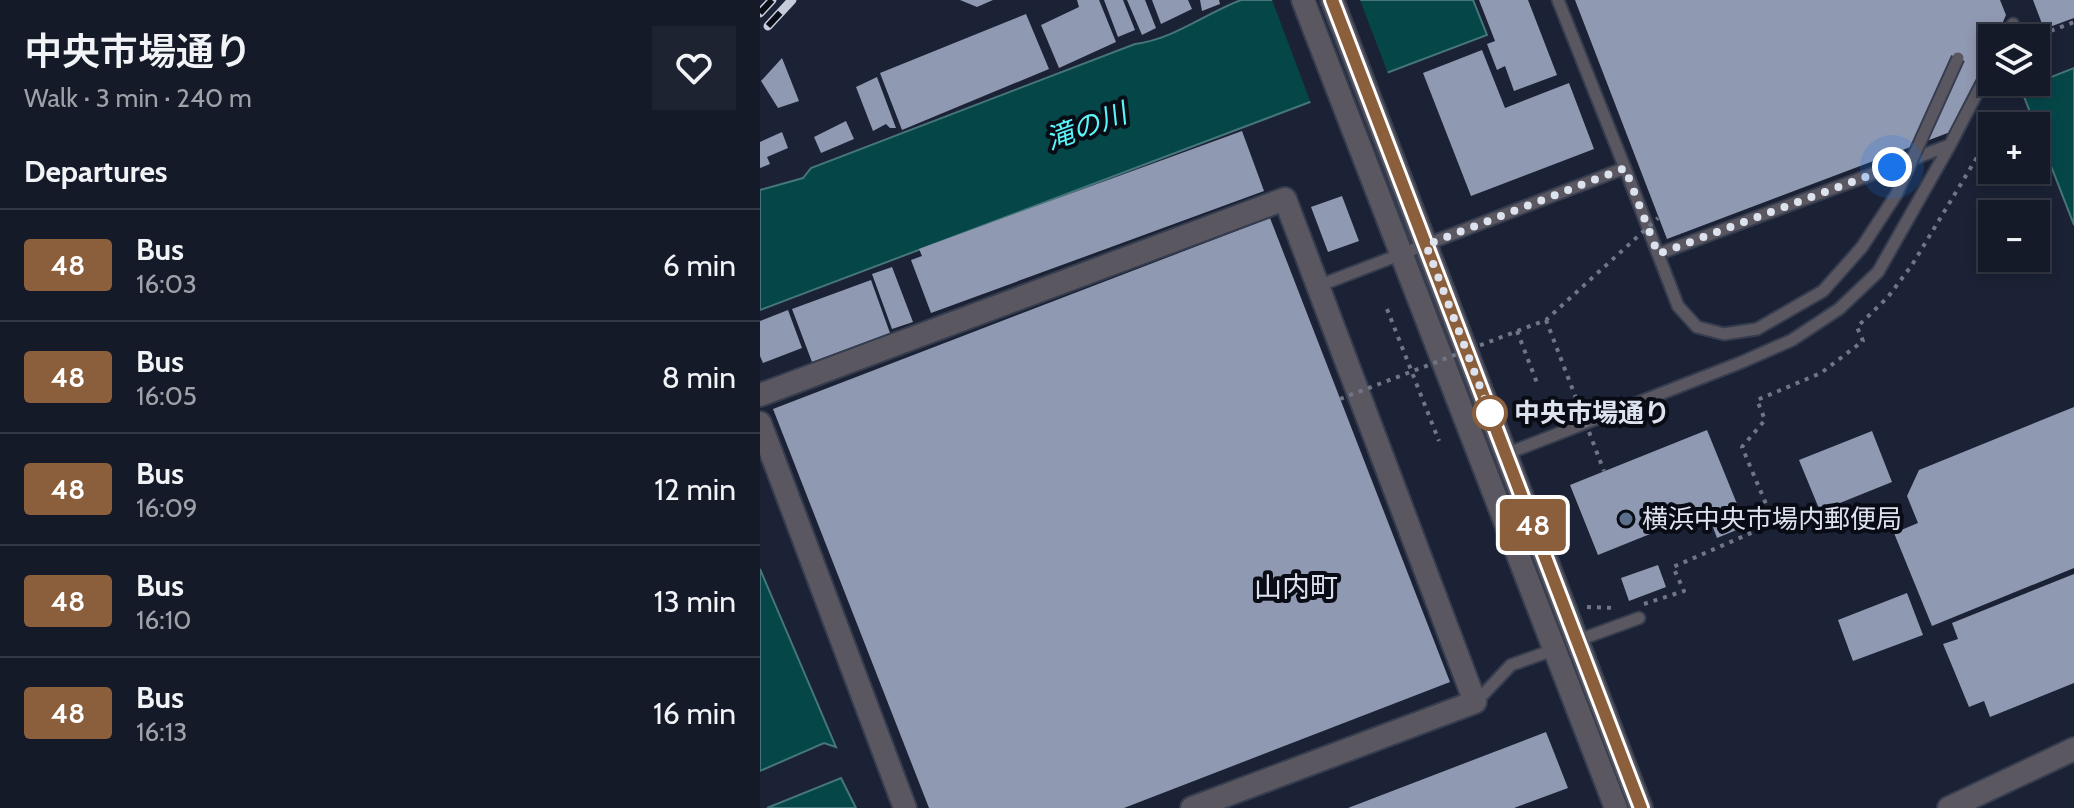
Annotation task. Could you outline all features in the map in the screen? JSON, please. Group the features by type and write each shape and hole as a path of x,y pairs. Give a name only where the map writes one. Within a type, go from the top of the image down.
{"street":[{"path":"1303,0 1616,808"},
{"path":"1332,0 1641,808"},
{"path":"760,395 1285,199 1475,702 1192,808"},
{"path":"760,423 905,808"},
{"path":"1949,808 2074,749"}],"lane":[{"path":"1558,0 1678,306 1697,327 1724,334 1757,329 1823,291 1862,247 1896,195 1958,58"},
{"path":"1506,454 1742,362 1792,340 1839,309 1878,272 1978,91"},
{"path":"1658,254 1950,145"},
{"path":"1318,286 1625,168"},
{"path":"1475,702 1511,665 1639,618"}],"path":[{"path":"2050,31 2074,22"},
{"path":"1643,605 1684,591 1673,567 1774,523 1742,447 1765,420 1757,400 1821,373 1863,341 1857,327 1888,297 1912,265 1978,155"},
{"path":"1340,399 1546,320 1658,218"},
{"path":"1387,309 1439,441"},
{"path":"1546,320 1604,471"},
{"path":"1517,331 1537,383"},
{"path":"1587,607 1616,608"}],"water":[{"name":"滝の川","path":"1241,0 1473,0 1487,35 760,310 760,190 803,178 811,168 1135,44 1176,32"},
{"path":"2074,68 2074,225 2050,163 2050,112 2030,112 2024,96 2050,96 2050,78"},
{"path":"760,569 836,747 824,743 760,771"},
{"path":"841,778 856,808 767,808"}],"pier":[{"path":"1272,0 1360,0 1389,76 1312,106"}],"building":[{"path":"960,0 993,0 977,7"},
{"path":"1077,0 1099,0 1116,42 1059,68 1041,25 1079,7"},
{"path":"1104,0 1123,0 1135,30 1118,37"},
{"path":"1127,0 1145,0 1156,28 1142,35"},
{"path":"1152,0 1188,0 1192,9 1161,24"},
{"path":"1200,0 1219,0 1220,4 1202,11"},
{"path":"1479,0 1528,0 1557,75 1514,91 1505,66 1497,70 1487,44 1495,41"},
{"path":"1575,0 2000,0 2006,15 2002,24 1978,24 1978,77 1953,131 1667,239"},
{"path":"2033,0 2074,0 2074,18 2050,27 2050,24 2042,24"},
{"path":"1026,14 1049,69 902,130 880,73"},
{"path":"1482,50 1505,108 1569,83 1594,149 1471,196 1423,73"},
{"path":"782,58 799,101 778,108 761,81"},
{"path":"877,77 896,128 886,124 873,131 856,87"},
{"path":"846,121 854,139 821,153 814,137"},
{"path":"1242,131 1264,191 931,313 911,260 922,256 919,249"},
{"path":"782,132 788,148 767,157 770,164 760,168 760,142"},
{"path":"1342,196 1359,241 1328,252 1311,207"},
{"path":"1270,218 1450,682 1124,808 929,808 773,409"},
{"path":"892,267 913,322 892,329 872,274"},
{"path":"871,280 890,333 812,362 792,309"},
{"path":"788,310 802,348 763,363 760,356 760,321"},
{"path":"2074,407 2074,568 1932,626 1894,533 1918,523 1907,496 1919,470"},
{"path":"1707,430 1746,526 1717,538 1707,511 1598,555 1570,485"},
{"path":"1872,431 1892,482 1820,511 1799,460"},
{"path":"1658,565 1666,587 1629,601 1621,578"},
{"path":"2074,574 2074,683 1990,717 1984,701 1969,707 1943,644 1958,639 1952,623"},
{"path":"1907,593 1923,635 1853,661 1838,620"},
{"path":"1546,732 1568,788 1514,808 1348,808"}],"railway":[{"path":"760,13 772,0"},
{"path":"768,26 792,0"}],"bus line":[{"name":"48","path":"1332,0 1641,808"}],"place":[{"name":"中央市場通り","path":"1490,413"},
{"name":"横浜中央市場内郵便局","path":"1626,519"}],"district":[{"name":"山内町","path":"1296,587"}],"route":[{"path":"1490,413 1495,426 1426,245 1625,168 1658,254 1892,167"}]}
